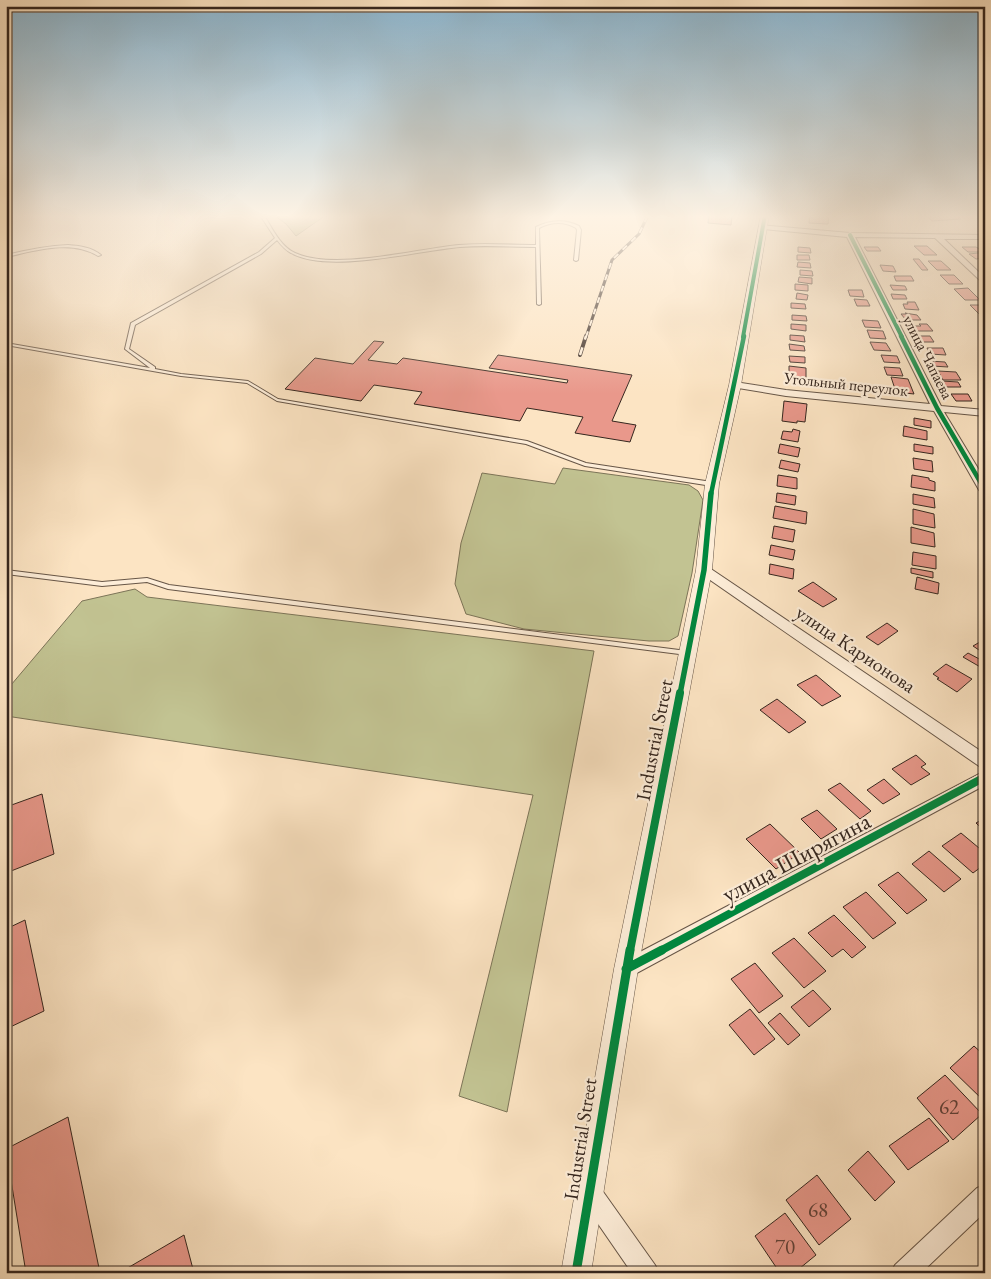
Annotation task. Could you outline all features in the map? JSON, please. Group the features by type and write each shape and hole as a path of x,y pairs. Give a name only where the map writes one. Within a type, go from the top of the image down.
{"street":[{"name":"Industrial Street","path":"576,1273 588,1190 626,969 704,570 712,484 735,386 755,275"},
{"name":"улица Чапаева","path":"870,275 938,408 985,490"},
{"name":"Угольный переулок","path":"735,386 985,413"},
{"name":"улица Карионова","path":"704,570 985,762"},
{"name":"улица Ширягина","path":"626,969 985,777"},
{"path":"588,1190 647,1273"},
{"path":"903,1273 985,1196"}],"lane":[{"path":"155,370 127,348 133,324 221,275"},
{"path":"538,275 539,304"},
{"path":"6,344 155,370 248,382 277,400 528,443 585,464 712,484"},
{"path":"6,572 102,584 147,580 168,587 688,653"}],"green space":[{"path":"563,468 689,485 698,491 703,500 692,573 678,636 669,641 649,641 524,629 466,614 455,584 461,543 482,473 555,484"},
{"path":"135,589 147,597 594,651 507,1112 459,1096 533,795 6,716 6,684 11,685 82,601"}],"building":[{"path":"940,275 954,275 963,284 949,284"},
{"path":"894,276 911,276 914,281 896,281"},
{"path":"799,277 812,278 812,284 798,282"},
{"path":"795,284 808,285 808,291 795,290"},
{"path":"890,285 905,286 907,290 893,290"},
{"path":"968,288 980,300 965,300 954,289"},
{"path":"848,290 862,290 864,297 850,296"},
{"path":"797,293 808,295 807,300 796,299"},
{"path":"891,294 905,295 907,299 893,299"},
{"path":"854,299 867,300 870,306 857,306"},
{"path":"907,302 915,302 919,310 905,309 903,304 908,304"},
{"path":"791,303 805,304 806,309 791,308"},
{"path":"970,305 984,305 985,315 980,315"},
{"path":"905,313 917,315 921,320 906,320 901,314 907,314"},
{"path":"792,315 806,316 807,321 792,320"},
{"path":"862,320 878,321 881,328 865,327"},
{"path":"791,324 806,325 806,331 791,329"},
{"path":"919,324 927,324 933,331 916,331 912,326 921,326"},
{"path":"867,330 883,331 886,339 870,338"},
{"path":"790,335 804,336 805,342 790,340"},
{"path":"916,336 930,336 934,342 919,342"},
{"path":"374,341 384,342 368,360 397,364 403,358 567,383 568,380 489,368 498,355 632,375 612,421 636,425 630,442 575,433 583,417 527,408 520,421 414,404 422,392 374,385 361,401 285,389 315,358 353,364"},
{"path":"870,342 886,343 891,351 874,350"},
{"path":"789,344 804,346 805,351 790,350"},
{"path":"927,348 943,348 946,355 930,354"},
{"path":"881,355 897,356 900,363 884,362"},
{"path":"789,356 805,357 805,363 790,362"},
{"path":"929,361 945,362 948,367 932,366"},
{"path":"789,366 806,368 806,381 789,379"},
{"path":"884,367 900,368 903,376 887,375"},
{"path":"938,371 956,372 961,380 943,380"},
{"path":"891,377 908,379 914,394 896,392"},
{"path":"942,381 958,382 961,387 945,387"},
{"path":"951,394 968,394 972,401 956,401"},
{"path":"784,401 807,404 805,422 782,421"},
{"path":"914,418 931,421 931,428 914,425"},
{"path":"904,426 927,431 927,440 903,436"},
{"path":"793,429 800,431 798,442 781,439 783,431 792,432"},
{"path":"780,444 800,448 798,457 778,453"},
{"path":"914,444 933,447 933,454 914,451"},
{"path":"913,458 932,461 933,472 914,469"},
{"path":"781,460 800,464 798,472 779,468"},
{"path":"778,475 797,478 797,489 777,486"},
{"path":"912,475 929,478 929,480 935,482 935,491 911,487"},
{"path":"777,493 796,496 795,505 776,502"},
{"path":"913,494 934,498 935,508 913,504"},
{"path":"775,506 807,512 806,524 773,518"},
{"path":"913,509 934,514 935,528 913,524"},
{"path":"774,526 795,530 793,542 772,538"},
{"path":"911,527 934,533 935,547 911,543"},
{"path":"771,545 795,550 793,560 769,555"},
{"path":"913,552 936,556 936,569 912,565"},
{"path":"770,564 794,569 793,579 769,574"},
{"path":"911,568 933,572 933,578 911,573"},
{"path":"917,577 939,583 938,594 915,589"},
{"path":"813,582 837,599 823,607 798,591"},
{"path":"887,623 898,631 878,645 866,637"},
{"path":"985,639 985,654 973,646"},
{"path":"968,653 985,662 985,665 982,668 963,657"},
{"path":"946,664 972,679 957,692 937,679 939,678 933,674"},
{"path":"816,675 841,696 822,706 797,685"},
{"path":"777,699 806,722 789,733 760,710"},
{"path":"916,755 926,764 921,767 930,774 911,785 892,769"},
{"path":"884,779 900,794 883,804 867,790"},
{"path":"840,783 871,811 860,819 828,790"},
{"path":"42,794 54,854 6,873 6,807"},
{"path":"817,810 837,829 821,839 801,819"},
{"path":"985,818 985,832 976,823"},
{"path":"770,824 800,853 776,869 746,839"},
{"path":"961,833 985,853 985,864 973,873 942,846"},
{"path":"929,851 961,879 944,892 912,864"},
{"path":"898,872 927,900 907,914 878,885"},
{"path":"866,892 896,923 873,939 843,907"},
{"path":"834,915 866,947 852,958 843,949 832,957 808,933"},
{"path":"25,920 44,1011 6,1029 6,929"},
{"path":"794,938 826,971 804,988 772,953"},
{"path":"755,963 783,996 759,1013 731,979"},
{"path":"813,990 831,1009 809,1027 791,1007"},
{"path":"750,1009 775,1039 754,1055 729,1025"},
{"path":"780,1013 800,1035 788,1045 768,1023"},
{"path":"974,1046 985,1056 985,1102 950,1068"},
{"path":"945,1075 982,1114 953,1140 917,1098"},
{"path":"68,1117 100,1273 26,1273 6,1149"},
{"path":"929,1118 949,1141 908,1170 889,1146"},
{"path":"868,1151 895,1182 875,1201 848,1170"},
{"path":"817,1175 851,1219 819,1245 786,1200"},
{"path":"785,1213 816,1255 794,1273 780,1273 755,1236"},
{"path":"184,1235 194,1273 119,1273"}],"railway":[{"path":"586,337 607,275"},
{"path":"580,355 586,336"}],"cycle path":[{"path":"576,1273 626,969 704,570 712,484 735,385 754,275"},
{"path":"870,275 937,408 985,490"},
{"path":"626,969 985,777"}]}
